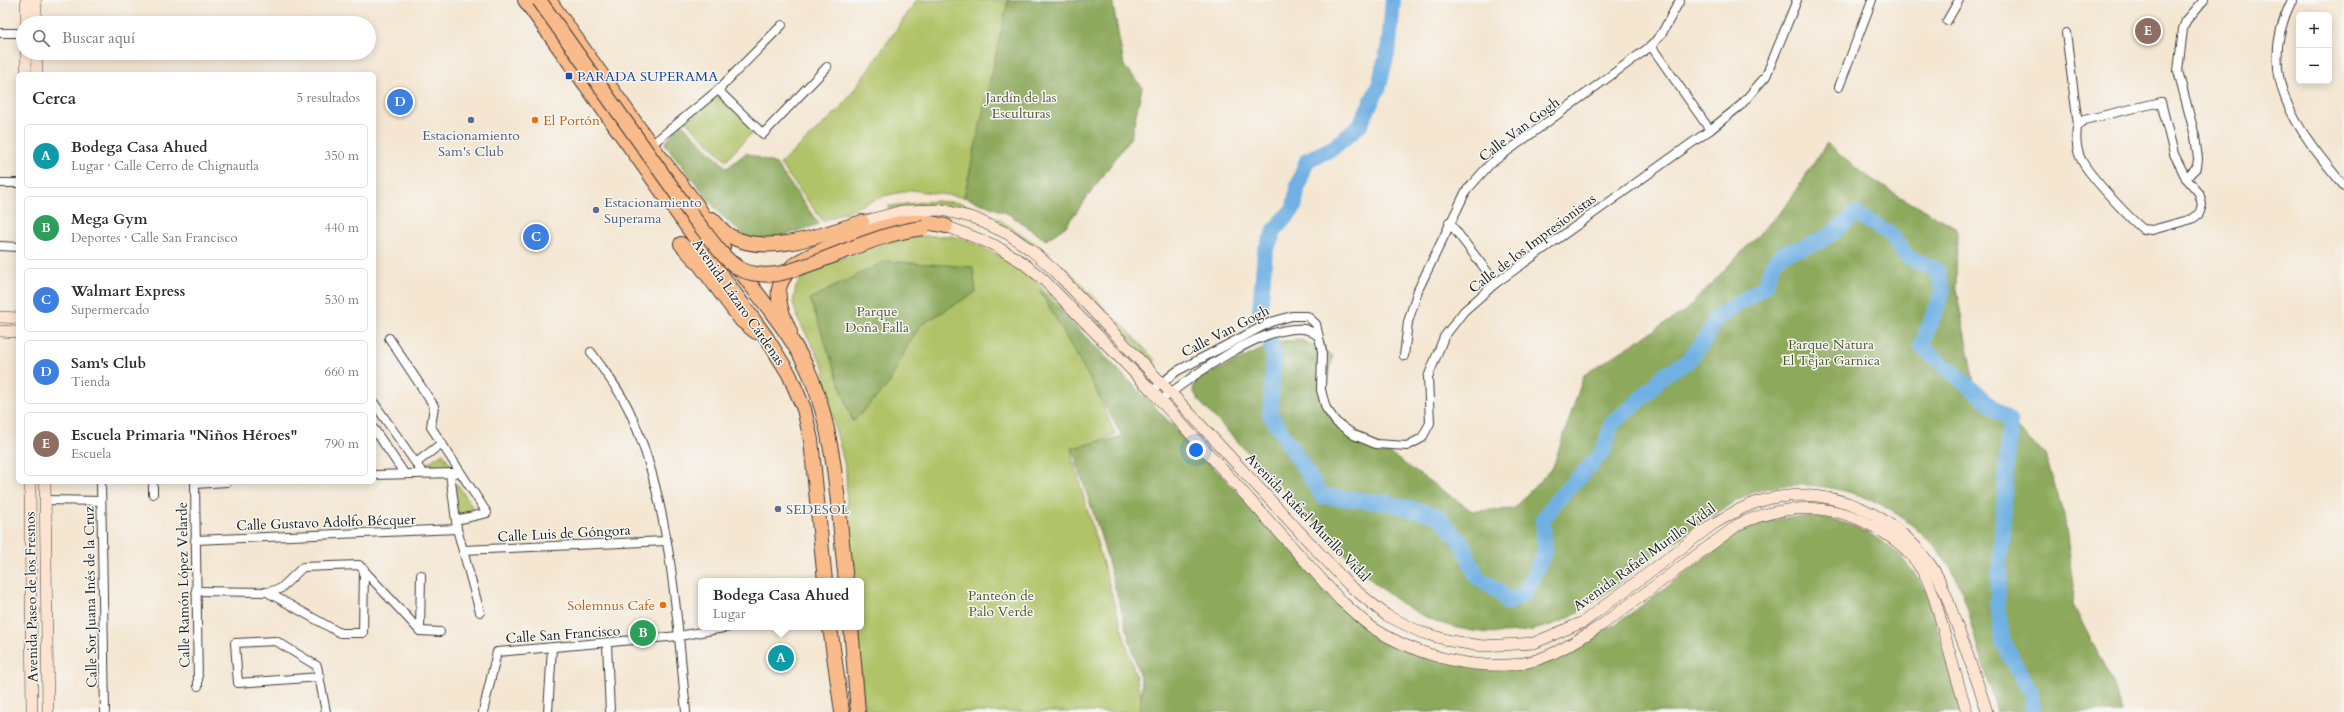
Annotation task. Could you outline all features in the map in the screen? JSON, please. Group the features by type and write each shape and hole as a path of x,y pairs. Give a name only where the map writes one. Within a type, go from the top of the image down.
{"highway":[{"name":"Avenida Lázaro Cárdenas","path":"525,0 766,337 789,374 804,409 811,440 825,578"},
{"path":"539,0 694,217 721,251 740,269 757,274 781,273 901,231 946,226"},
{"name":"Avenida Lázaro Cárdenas","path":"549,0 651,145 696,204 723,247 798,351 822,405 828,431 846,578"},
{"path":"696,204 729,235 741,240 765,244 819,236 862,222"},
{"path":"798,351 786,322 779,297 779,287 793,266 819,251 905,222 926,222 946,226"},
{"path":"681,244 700,264 742,321 766,337"},
{"path":"830,630 842,712"},
{"path":"851,630 858,712"}],"main road":[{"path":"26,0 26,16"},
{"path":"36,0 36,16"},
{"path":"26,60 26,72"},
{"path":"37,60 37,72"},
{"name":"Avenida Rafael Murillo Vidal","path":"862,222 902,211 942,210 974,218 1008,234 1048,264 1171,393 1349,585 1386,615 1420,632 1482,646 1534,642 1583,622 1712,525 1732,512 1753,503 1778,497 1801,495 1827,497 1850,504 1874,514 1897,529 1930,563 1943,587 1987,712"},
{"name":"Avenida Rafael Murillo Vidal","path":"946,226 994,245 1034,272 1059,295 1152,391 1340,600 1372,627 1406,646 1442,658 1474,664 1508,664 1536,660 1583,638 1722,536 1760,515 1782,510 1804,508 1846,513 1868,522 1891,537 1908,552 1922,570 1939,611 1967,712"},
{"path":"0,317 16,318"},
{"path":"0,331 16,332"},
{"name":"Avenida Paseo de los Fresnos","path":"30,484 32,712"},
{"name":"Avenida Paseo de los Fresnos","path":"45,484 48,712"}],"street":[{"name":"Calle Van Gogh","path":"1404,356 1408,322 1418,290 1449,222 1466,191 1490,164 1651,46 1662,33 1680,0"},
{"name":"Calle de los Impresionistas","path":"1318,336 1322,351 1321,390 1326,408 1336,422 1354,435 1376,444 1407,446 1422,438 1430,423 1428,377 1444,337 1464,311 1496,283 1710,130 1741,106 1766,76 1796,0"},
{"path":"1839,88 1872,0"},
{"path":"1947,21 1959,0"},
{"path":"2186,178 2197,167 2198,159 2195,136 2178,71 2183,29 2204,0"},
{"path":"2292,0 2282,20 2276,52 2280,86 2296,122 2319,156 2344,186"},
{"path":"651,145 718,90 782,24"},
{"path":"0,33 16,33"},
{"path":"2066,33 2078,125 2078,146 2081,160 2143,229 2152,230 2192,219 2199,214 2202,205 2200,193 2186,178 2174,154 2161,102 2084,120 2078,125"},
{"path":"1651,46 1710,130"},
{"path":"718,90 764,134 827,67"},
{"path":"0,183 16,182"},
{"path":"1449,222 1496,283"},
{"path":"0,246 16,247"},
{"name":"Calle Van Gogh","path":"1152,391 1177,370 1271,322 1292,316 1307,316 1316,324 1318,336"},
{"name":"Calle Van Gogh","path":"1160,401 1203,369 1277,331 1306,329 1318,336"},
{"path":"389,338 434,406 431,427 487,513 456,520"},
{"path":"591,352 621,395 629,411 652,471 666,541 679,636 686,712"},
{"path":"1197,360 1203,369"},
{"path":"376,406 422,472"},
{"path":"376,432 404,473"},
{"path":"416,463 442,443"},
{"path":"376,475 422,472 461,473"},
{"path":"450,473 457,529 480,612"},
{"name":"Calle Sor Juana Inés de la Cruz","path":"101,484 105,712"},
{"path":"153,484 153,494"},
{"name":"Calle Ramón López Velarde","path":"195,484 198,686"},
{"path":"45,500 101,501"},
{"name":"Calle Gustavo Adolfo Bécquer","path":"195,540 457,529"},
{"name":"Calle Luis de Góngora","path":"463,550 666,541"},
{"path":"196,591 267,592 280,589 303,567 359,565 420,631 440,632"},
{"path":"267,592 340,633 363,633 364,569"},
{"path":"420,631 421,575"},
{"name":"Calle San Francisco","path":"483,712 497,652 607,644 679,636 712,630"},
{"path":"320,677 238,683 235,643 276,641 317,666 320,677 326,712"},
{"path":"607,644 610,712"},
{"path":"548,712 552,648"}],"green space":[{"name":"Jardín de las Esculturas","path":"917,0 1112,0 1124,66 1142,87 1131,137 1066,226 1046,240 1009,214 970,198 911,190 884,196 823,221 780,164 842,107"},
{"path":"1008,0 1112,0 1124,66 1142,87 1131,137 1066,226 1046,240 1009,214 964,197"},
{"path":"718,95 754,131 726,160 686,121"},
{"path":"680,122 727,168 746,153 776,164 819,224 779,237 749,240 720,214 665,144"},
{"name":"Parque Natura El Tejar Garnica","path":"1827,143 1841,156 1873,180 1957,228 1956,289 1975,388 2045,455 2064,515 2074,585 2073,605 2113,683 2122,712 1997,712 1961,589 1945,560 1923,535 1910,524 1882,505 1852,493 1828,487 1804,485 1781,486 1757,491 1744,497 1679,538 1591,604 1561,621 1547,626 1533,630 1501,633 1470,630 1441,623 1420,614 1401,603 1351,561 1199,401 1193,390 1196,380 1280,341 1302,340 1333,356 1323,407 1472,511 1513,509 1553,467 1584,375 1685,311 1786,206"},
{"path":"935,201 961,203 997,218 1049,253 1047,256 1009,229 966,210 951,206 935,205 889,209 889,206"},
{"name":"Panteón de Palo Verde","path":"906,236 952,236 970,241 1020,266 1059,304 1115,434 1071,453 1143,702 1139,712 865,712 856,630 864,630 864,578 851,578 848,546 846,470 824,385 825,369 798,319 793,303 796,287 803,276 814,268"},
{"name":"Parque Doña Falla","path":"885,261 973,267 976,292 921,325 910,341 889,384 853,422 810,299"},
{"path":"1064,266 1107,310 1099,308 1061,269"},
{"path":"1039,289 1374,631 1462,665 1543,660 1570,652 1625,618 1735,535 1779,519 1807,517 1828,519 1848,524 1867,532 1900,556 1914,572 1929,600 1962,712 1140,712 1142,684 1101,537 1072,448 1122,436"},
{"path":"1111,320 1119,321 1155,360 1154,364"},
{"path":"443,453 453,470 426,464"},
{"path":"453,484 458,485 477,514 459,517"}],"waterway":[{"path":"1393,0 1389,45 1379,86 1360,125 1333,148 1307,160 1298,185 1294,208 1276,228 1265,251 1260,311 1274,355 1270,414 1322,496 1388,503 1439,516 1463,545 1477,577 1500,592 1508,603 1525,593 1545,552 1543,520 1555,502 1603,452 1612,423 1639,401 1665,374 1688,361 1705,339 1715,319 1766,285 1774,262 1780,256 1786,252 1823,239 1855,214 1888,232 1908,257 1936,269 1943,291 1921,346 2010,421 1997,605 2003,643 2031,693 2033,712"}],"place":[{"name":"Escuela Primaria ''Niños Héroes''","path":"2148,31"},
{"name":"PARADA SUPERAMA","path":"569,76"},
{"name":"Sam's Club","path":"400,102"},
{"name":"Estacionamiento Sam's Club","path":"471,120"},
{"name":"El Portón","path":"535,120"},
{"name":"Estacionamiento Superama","path":"596,210"},
{"name":"Walmart Express","path":"536,237"},
{"name":"SEDESOL","path":"778,509"},
{"name":"Solemnus Cafe","path":"663,605"},
{"name":"Mega Gym","path":"643,633"},
{"name":"Bodega Casa Ahued","path":"781,658"}]}
